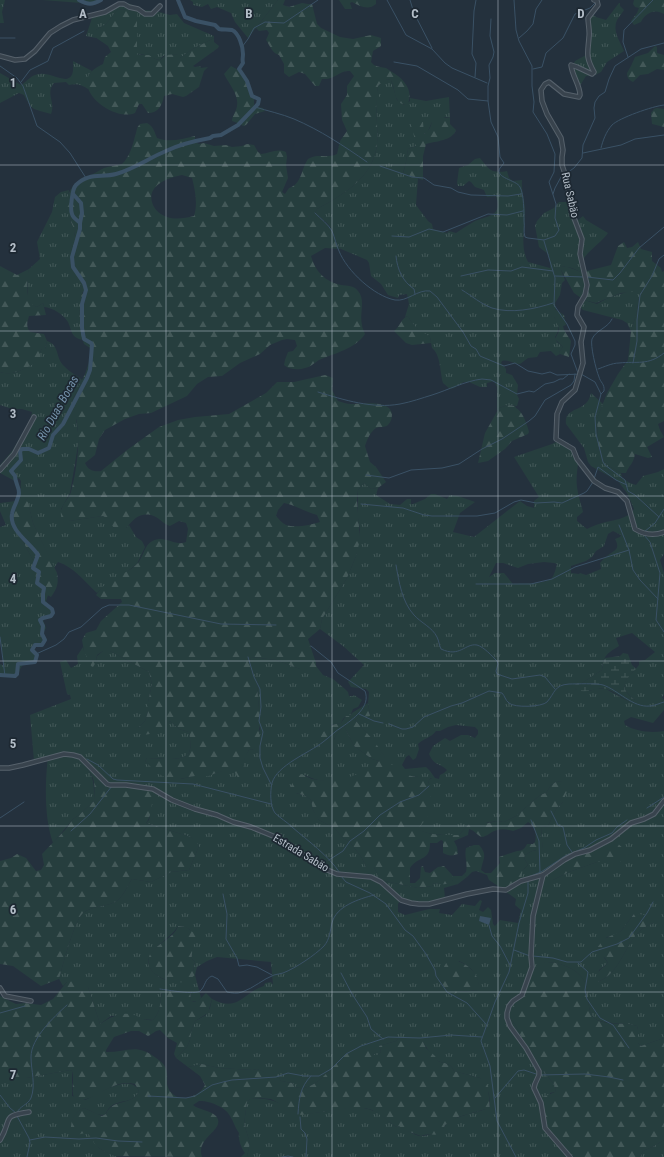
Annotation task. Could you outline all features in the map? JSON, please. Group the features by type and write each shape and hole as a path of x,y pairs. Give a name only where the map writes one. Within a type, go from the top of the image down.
{"street":[{"name":"Rua Sabäo","path":"594,0 597,1 598,5 588,18 590,37 587,48 588,59 594,72 592,74 577,66 571,65 572,72 580,91 580,95 578,97 564,94 549,82 545,84 541,90 542,101 547,114 561,138 563,150 562,165 567,180 571,210 582,239 580,254 587,285 585,295 578,307 577,316 584,327 581,342 583,363 575,390 562,402 557,414 556,439 573,449 577,459 594,481 605,488 618,492 627,501 635,529 650,535 657,535 664,532"},
{"path":"0,56 14,60 25,58 35,51 50,33 61,26 73,20 105,12 119,4 124,4 138,9 145,14 152,14 160,6"},
{"path":"0,470 14,454 34,417"},
{"name":"Estrada Sabäo","path":"0,768 9,768 64,754 80,758 107,784 140,786 153,789 172,800 194,809 217,815 233,822 268,833 326,869 337,874 371,877 380,882 402,900 410,904 429,904 493,889 506,890 521,881 543,876 564,860 611,839 631,823 654,814 664,801"},
{"path":"543,876 533,916 531,956 532,967 522,995 511,1004 507,1013 510,1026 526,1048 540,1074 534,1088 541,1103 545,1128 570,1157"},
{"path":"0,988 5,996 31,1001"},
{"path":"0,1140 8,1117 13,1114 29,1112"}],"green space":[{"path":"0,0 5,0 2,12 4,23 0,23"},
{"path":"42,0 97,0 95,4"},
{"path":"190,0 278,0 248,38 235,22 231,13 217,7 211,9 208,4 202,7 193,5 193,2"},
{"path":"278,0 285,0 283,5 289,7 302,3 312,4 317,24 321,28 340,37 353,39 371,35 381,38 381,46 373,51 371,62 376,66 386,68 396,75 404,81 409,90 410,95 407,105 402,104 397,99 391,80 387,79 384,84 380,84 378,86 377,92 379,98 376,98 377,144 375,156 364,175 356,184 337,198 317,209 315,213 332,229 337,244 341,249 325,248 311,256 315,266 322,275 335,284 352,287 358,291 362,299 361,321 365,334 350,347 319,360 309,367 300,369 291,369 284,365 288,352 293,351 297,346 295,340 282,340 270,345 260,354 240,363 222,376 208,377 197,384 187,396 151,413 139,414 125,419 105,430 99,439 95,455 85,463 91,470 101,471 159,427 178,420 229,414 266,393 277,382 294,382 325,375 333,378 332,390 338,401 349,404 381,404 390,409 392,418 390,423 384,427 376,428 369,436 365,446 370,462 376,467 386,482 378,488 371,489 364,483 358,490 357,500 360,540 356,556 347,578 322,619 320,629 308,639 316,663 316,669 300,669 276,660 251,657 251,670 258,679 259,741 254,749 249,750 246,756 244,764 246,774 243,780 240,781 235,773 229,771 206,776 195,776 174,780 161,775 145,761 147,758 175,759 185,756 190,750 189,732 179,729 170,721 154,733 145,734 138,728 145,721 148,712 148,702 152,684 149,672 110,651 103,651 97,655 96,662 93,667 91,666 84,651 82,640 86,633 96,630 101,621 122,602 121,599 101,599 96,595 101,589 109,581 135,566 150,542 159,539 176,543 186,542 188,529 186,523 179,521 170,526 151,515 139,516 126,528 119,531 115,529 103,516 69,521 62,520 61,510 71,492 76,470 78,447 77,424 71,403 85,374 93,350 84,344 81,334 79,311 85,301 81,296 87,288 77,274 73,265 73,239 75,232 68,213 67,198 69,192 78,182 104,168 122,164 127,158 137,128 140,124 147,123 154,129 157,138 166,140 176,140 195,136 195,142 199,144 204,143 214,146 226,145 232,147 247,144 254,145 261,154 277,151 286,152 288,178 282,192 285,194 289,188 299,180 308,159 315,156 329,156 337,154 340,141 347,131 342,120 341,104 347,95 347,86 354,76 350,71 346,71 331,78 322,79 319,86 315,86 305,74 299,72 289,77 284,73 284,64 279,55 273,51 266,40 269,33 267,30 259,31 256,28","holes":["182,175 192,178 196,202 194,216 177,219 170,218 158,212 154,207 151,198 152,193 159,184 170,178","284,503 317,515 320,522 303,526 286,525 276,516 278,510"]},
{"path":"339,0 376,0 376,4 367,7 352,2 350,3 352,9 345,9"},
{"path":"634,0 664,0 664,14 657,11 651,12 645,16 641,22 634,25 631,21 639,8 635,7 633,4"},
{"path":"123,3 128,3 143,10 156,11 170,15 177,14 184,23 214,36 214,38 191,50 178,59 178,54 163,56 160,60 154,59 147,55 137,55 137,11 118,9 106,24 96,30 96,38 86,36 93,15 106,14"},
{"path":"619,3 624,10 617,20 615,28 624,51 607,62 601,72 595,75 586,76 579,87 572,67 575,61 588,54 588,18 593,15 606,20"},
{"path":"118,9 137,11 137,55 149,55 160,60 166,55 179,54 178,58 180,58 191,50 214,38 214,42 219,46 218,48 193,66 200,66 201,68 208,67 204,71 199,87 183,97 172,94 164,96 159,108 151,113 148,113 142,104 139,104 135,113 127,115 117,113 99,103 92,95 88,87 88,79 92,71 103,64 105,57 111,52 108,46 95,37 96,30 106,24"},
{"path":"655,46 657,47 657,53 664,55 664,70 657,69 648,74 640,75 633,82 630,80 627,73 635,57 648,53"},
{"path":"73,61 92,71 89,75 88,89 79,85 69,85 66,82 54,83 50,91 52,106 51,114 34,109 31,107 24,95 19,93 0,103 0,73 21,85 31,77 40,74 68,79 73,71"},
{"path":"231,66 244,74 248,87 254,95 254,106 263,108 265,111 255,114 246,125 243,126 232,121 237,98 224,74"},
{"path":"387,79 391,80 397,100 404,105 410,101 410,98 426,101 449,97 450,118 446,117 432,122 427,133 415,136 416,146 408,149 403,173 418,178 416,205 432,224 433,229 447,233 449,231 456,233 475,221 493,214 498,208 496,196 487,197 484,190 475,187 471,182 469,181 463,186 458,186 459,168 468,165 475,159 480,158 490,170 497,172 507,171 509,178 513,181 522,180 525,208 523,242 525,256 528,262 550,268 548,254 539,247 535,226 537,221 544,213 554,208 559,202 569,202 577,221 583,216 586,220 608,233 590,251 582,262 587,271 585,274 572,268 561,266 565,280 562,283 560,295 555,303 556,309 551,317 554,317 558,324 558,331 555,337 557,342 563,347 559,352 560,354 556,356 551,351 540,352 537,357 528,358 520,364 502,361 501,363 506,369 506,373 512,375 518,385 517,395 519,399 517,406 508,405 499,408 497,411 497,387 494,381 487,383 487,387 480,387 469,382 464,382 450,389 443,383 439,360 432,348 430,337 420,331 408,316 405,317 409,304 407,294 399,295 398,298 388,295 381,284 371,276 369,263 367,260 341,249 337,244 332,229 315,213 317,209 337,198 356,184 370,166 375,156 377,144 376,98 379,98 377,92 378,86"},
{"path":"657,108 664,109 664,127 652,124 651,113"},
{"path":"433,117 450,118 450,124 456,130 454,134 439,141 426,144 423,156 423,180 403,174 408,149 416,146 411,122 423,122 424,134 430,127"},
{"path":"69,190 67,204 71,223 75,229 73,265 77,274 87,288 82,293 84,303 79,311 83,340 74,336 68,322 61,314 44,307 43,303 37,307 32,305 28,299 27,277 29,269 40,259 37,242 52,212 55,197 61,192"},
{"path":"624,242 627,248 632,247 638,242 641,249 652,252 652,261 661,268 662,272 664,271 664,421 658,424 664,437 647,447 652,457 648,458 635,454 626,473 621,473 609,466 603,460 598,444 597,419 607,393 628,360 631,331 639,298 643,291 621,293 596,303 584,300 574,293 561,270 561,266 585,274 587,271 611,265 618,246"},
{"path":"0,266 17,275 29,269 28,296 33,305 37,307 43,303 46,315 29,316 27,323 30,332 44,334 47,341 45,349 42,349 40,352 40,360 31,366 10,373 0,372"},
{"path":"633,291 643,291 639,298 631,331 627,323 622,320 583,310 581,308 584,300 597,304 606,299"},
{"path":"553,308 564,315 566,325 563,326 564,330 571,341 569,357 560,354 559,352 563,347 555,339 559,331 559,327 556,324 554,317 551,317"},
{"path":"408,316 420,331 430,337 431,343 412,345 406,343 394,331"},
{"path":"47,341 54,345 61,363 82,380 71,403 76,414 79,439 70,493 61,509 69,521 103,516 107,517 114,528 126,528 129,525 136,537 142,541 145,547 137,564 124,574 110,581 97,593 79,575 64,564 58,562 54,568 33,523 29,507 25,499 20,499 21,481 19,478 13,480 0,473 0,465 12,451 29,423 32,412 22,409 12,409 0,405 0,372 16,372 39,360 40,352 42,349 45,349"},
{"path":"591,393 603,404 597,419 597,428 599,449 603,460 609,466 621,473 622,478 636,485 643,476 664,469 664,554 660,560 664,573 664,695 662,697 664,700 664,710 653,723 631,717 624,721 625,725 639,731 664,731 664,1038 641,1046 638,1043 637,1026 608,1023 594,1018 589,1008 587,988 581,976 564,965 545,962 527,978 509,1017 515,1024 525,1045 540,1068 554,1084 556,1089 555,1092 550,1093 552,1137 572,1152 575,1157 247,1157 250,1143 244,1124 247,1102 250,1099 271,1100 280,1103 298,1113 316,1113 345,1108 363,1108 378,1113 396,1127 399,1126 413,1134 422,1136 430,1135 443,1129 446,1124 457,1118 490,1107 489,1093 480,1078 454,1071 449,1065 438,1061 423,1042 398,1039 379,1046 381,1052 378,1055 374,1055 371,1049 371,1043 351,1051 317,1082 303,1088 295,1087 292,1083 281,1081 279,1078 257,1069 219,1068 202,1064 188,1067 176,1058 187,1047 195,1021 206,1015 210,1008 212,999 221,1003 235,1003 264,986 265,983 271,982 273,985 271,962 217,957 197,967 195,975 201,998 198,1001 191,1001 190,990 165,990 161,994 160,1008 153,1020 142,1019 133,1015 111,1016 100,1024 88,987 67,982 63,986 59,979 76,925 83,913 86,911 118,900 123,895 132,879 151,882 171,872 189,870 199,846 191,837 146,823 150,816 104,780 93,767 65,754 80,763 92,776 94,785 94,801 73,819 53,843 48,823 46,800 48,756 34,761 30,715 71,699 70,695 67,694 60,662 66,660 71,668 78,664 77,656 83,647 84,651 96,662 97,656 103,651 110,651 149,672 152,684 148,702 148,712 145,721 138,728 165,725 170,721 179,729 189,732 190,750 185,756 175,759 147,758 145,761 154,769 181,779 193,776 207,776 222,771 233,771 235,773 243,765 245,756 249,750 254,749 260,729 258,721 258,683 251,667 251,657 276,660 300,669 316,669 316,666 323,675 333,679 345,689 349,696 354,695 362,700 358,707 353,709 350,716 346,716 341,723 331,725 334,740 336,735 344,726 354,746 372,759 379,761 364,773 350,779 327,781 305,775 296,793 306,796 311,800 313,810 319,820 334,828 344,839 349,841 362,858 366,867 374,867 380,880 418,888 432,886 434,883 445,884 453,880 453,876 462,876 464,874 467,877 458,884 444,888 445,898 423,903 401,899 398,904 398,912 405,915 429,909 440,909 439,913 452,915 462,904 475,906 480,900 482,901 479,910 483,912 488,907 491,910 493,924 495,926 500,920 518,923 521,910 515,905 516,899 502,889 498,889 512,886 528,865 524,858 525,855 537,850 537,856 541,854 543,843 541,839 542,827 548,826 556,809 563,802 562,781 551,785 546,793 540,795 516,816 504,822 498,821 468,825 459,835 432,834 417,829 429,780 432,778 406,775 396,770 355,720 360,717 370,715 368,703 369,692 366,689 351,687 348,682 364,665 343,646 320,629 322,619 347,578 356,556 360,530 358,518 358,490 364,483 371,489 378,488 376,495 390,504 400,505 407,499 411,499 411,504 413,504 425,499 431,494 447,499 450,495 458,496 475,502 460,513 453,532 474,537 520,501 527,506 534,508 534,501 539,497 514,457 558,441 568,446 577,455 577,487 583,512 577,517 577,521 587,529 598,524 623,518 631,513 634,509 627,493 618,481 591,466 588,462 584,448 566,424 567,416 584,405","holes":["613,531 621,535 615,539 617,548 600,563 601,569 586,575 571,573 571,566 586,561 592,557 596,551 604,546 608,534","544,562 557,564 552,578 543,582 513,584 504,573 495,573 489,577 496,563 503,563 518,568 528,564","632,633 655,652 645,660 639,661 639,665 625,682 624,686 626,690 635,700 631,703 606,689 595,689 589,691 575,689 577,683 582,683 602,670 607,655 619,646 616,638","456,725 475,727 478,730 478,734 475,738 468,735 461,735 450,741 445,738 433,746 429,754 431,758 435,763 447,770 440,775 439,779 435,778 426,767 405,769 402,765 406,757 409,755 413,760 416,758 419,749 418,744 436,731","585,852 629,854 606,862 597,862 569,872 553,880 549,880","634,914 654,923 639,932 628,946 615,969 608,976 598,982 599,970 608,963 597,948 607,937 615,935 621,931","178,926 185,927 190,930 193,938 192,959 195,962 193,971 175,979 162,979 151,969 148,962 154,950","459,961 468,966 474,972 479,985 479,990 460,992 450,991 443,985"]},
{"path":"508,405 515,406 521,412 527,425 529,432 528,434 512,441 505,449 488,461 478,463 485,433 499,408"},
{"path":"16,498 25,499 28,502 33,523 57,573 57,586 51,597 40,591 37,584 33,560 14,525 13,514"},
{"path":"16,501 13,514 14,525 33,560 40,591 48,595 46,601 53,610 54,614 51,618 43,620 46,628 43,633 46,642 42,645 33,647 38,656 35,663 28,663 22,666 18,676 14,674 0,674 0,664 4,666 0,637 0,527 6,525 0,511 0,503"},
{"path":"623,653 628,654 632,665 636,669 628,678 625,685 627,692 635,700 635,702 631,703 615,693 602,688 581,691 573,687 577,683 582,683 602,670 605,658 620,656"},
{"path":"368,703 370,716 360,717 355,720 374,741 391,764 400,771 411,776 432,777 428,784 431,790 430,814 418,829 428,833 438,835 459,835 468,825 480,820 488,823 498,821 504,822 516,816 540,795 546,793 551,785 556,782 567,782 569,786 563,802 556,809 548,826 542,827 542,854 537,857 536,850 525,855 524,858 528,865 522,873 520,880 516,884 510,887 498,889 498,886 489,880 487,875 476,871 472,872 467,877 464,874 466,872 466,848 479,845 482,848 484,859 481,870 485,873 491,873 500,863 499,857 521,850 525,848 527,844 533,844 535,842 535,831 528,822 521,828 513,831 500,829 483,837 469,829 468,835 454,841 458,854 454,855 443,853 443,841 441,840 437,843 430,843 430,849 426,856 413,864 410,868 410,883 415,883 420,878 421,867 423,866 425,872 430,873 438,867 444,866 453,876 453,880 446,884 434,883 432,886 418,888 380,880 374,867 366,867 362,858 349,841 344,839 334,828 319,820 313,810 311,800 306,796 290,791 292,784 301,774 312,779 327,781 341,780 364,772 379,761 372,759 354,746 344,726 336,735 331,746 323,747 319,745 323,732 328,727 341,723 346,716 350,716 352,713"},
{"path":"63,753 77,756 84,760 114,787 152,788 151,811 146,823 191,837 199,846 189,870 171,872 151,882 132,879 123,895 118,900 90,909 83,913 76,925 59,979 41,986 13,966 0,964 0,861 11,858 17,854 26,858 36,871 41,870 44,865 42,854 65,830 73,819 94,801 94,782 90,772 82,764"},
{"path":"612,838 629,854 613,868 606,862 597,862 569,872 553,880 549,880 548,873 569,856 585,852"},
{"path":"634,914 646,916 654,923 639,932 628,946 615,969 608,976 598,982 597,974 608,963 605,958 596,952 597,948 604,939 621,931"},
{"path":"178,926 186,927 197,935 192,954 192,959 195,962 193,971 195,975 184,982 166,980 160,977 154,973 149,963 150,954 173,934"},
{"path":"449,960 461,962 475,973 479,984 479,990 458,992 450,996 441,978 443,968"},
{"path":"545,962 564,965 581,976 587,988 589,1008 594,1018 599,1021 609,1023 637,1026 638,1043 641,1046 664,1038 664,1140 643,1151 640,1157 575,1157 569,1150 549,1134 547,1130 544,1120 542,1101 543,1097 555,1092 556,1089 554,1084 537,1064 525,1045 515,1024 509,1017 513,1005 524,984 536,967"},
{"path":"80,980 88,987 100,1024 120,1014 129,1014 146,1020 153,1020 159,1010 162,991 165,990 190,990 191,1001 198,1001 206,993 212,999 208,1013 195,1021 187,1047 176,1058 174,1054 177,1043 168,1038 160,1030 148,1036 139,1031 131,1031 114,1037 106,1050 106,1052 111,1052 135,1049 152,1055 164,1065 167,1072 168,1088 179,1098 191,1097 199,1092 205,1085 200,1076 188,1067 202,1064 219,1068 257,1069 277,1074 281,1081 292,1083 295,1087 303,1088 311,1086 318,1081 352,1050 374,1043 372,1049 374,1055 378,1055 381,1052 379,1046 396,1041 400,1037 404,1039 418,1038 438,1061 449,1065 454,1071 480,1078 488,1085 490,1111 488,1112 486,1109 458,1117 445,1125 440,1133 421,1136 404,1130 399,1126 396,1127 382,1116 365,1108 350,1108 301,1115 271,1099 250,1099 247,1102 244,1124 250,1143 247,1157 241,1157 245,1153 240,1143 239,1133 228,1113 216,1105 199,1101 193,1105 214,1114 218,1121 215,1130 203,1144 201,1150 202,1157 115,1156 99,1148 88,1133 75,1136 71,1134 73,1118 77,1112 84,1108 102,1116 106,1114 113,1106 128,1101 136,1096 139,1091 135,1084 118,1084 90,1098 75,1100 73,1093 73,1075 72,1071 70,1070 26,1078 0,1078 0,996 16,1004 25,1003 41,1005 53,999 67,982"},
{"path":"70,1070 72,1071 72,1096 85,1100 114,1086 122,1084 135,1086 139,1091 134,1098 110,1107 105,1115 98,1114 84,1108 76,1114 73,1120 71,1130 88,1133 99,1148 118,1157 0,1157 0,1078 26,1078"},
{"path":"664,1140 664,1157 640,1157 643,1151"}],"water":[{"path":"480,916 491,918 489,925 479,921"}],"waterway":[{"name":"Rio Duas Bocas","path":"79,0 90,4 101,0"},
{"name":"Rio Duas Bocas","path":"80,223 74,218 71,208 73,191 76,185 81,181 90,177 123,172 177,146 221,135 238,125 258,104 259,99 252,96 247,81 239,69 243,63 243,51 237,34 232,30 219,29 215,25 185,17 178,0"},
{"path":"242,47 254,28 265,22 284,23 318,0"},
{"path":"387,0 406,35 432,49 452,68 487,83"},
{"path":"410,0 414,13 432,48"},
{"path":"475,77 476,63 472,54 476,0"},
{"path":"514,0 516,30 519,41 532,66 534,102 533,112 547,134 555,154 554,172 549,182 556,204 555,218 559,230 555,236 544,240"},
{"path":"519,38 533,24 536,9 542,0"},
{"path":"628,57 623,42 624,30 653,0"},
{"path":"533,69 542,67 546,53 563,38 575,14 590,8 596,2"},
{"path":"491,19 490,36 494,52 489,65 490,78 488,86 488,101 491,122 498,137 500,157 504,163 500,167 499,171 503,177 515,182 520,187 524,204 525,237 544,240"},
{"path":"21,82 30,70 48,61 53,48 84,31"},
{"path":"0,38 15,38"},
{"path":"553,194 561,177 574,168 582,158 583,145 595,118 595,102 599,96 605,92 615,66 641,49 664,43"},
{"path":"394,62 417,66 458,90 468,99 488,101"},
{"path":"0,66 17,78 23,86 37,126 60,142 70,153 86,178"},
{"path":"601,148 606,133 616,122 636,113 664,105"},
{"path":"255,107 304,123 350,150 367,162"},
{"path":"583,153 621,145 635,139 664,135"},
{"path":"380,166 412,177 424,178 434,185 451,188 458,192 471,195 508,196 521,194"},
{"name":"Rio Duas Bocas","path":"0,675 15,676 17,674 18,664 35,662 37,655 32,650 35,645 42,645 45,640 42,634 43,626 40,620 51,616 53,613 52,609 43,602 44,588 37,583 39,572 33,568 38,555 17,531 12,520 12,514 19,493 15,476 11,471 21,460 20,451 22,449 29,449 38,453 49,448 53,435 63,424 90,370 92,345 84,339 82,328 82,304 86,290 84,283 73,267 72,257 80,229 82,213 81,203 73,194"},
{"path":"392,236 409,237 429,229 443,232 488,214 507,215 523,211"},
{"path":"315,213 330,228 343,259 348,267 362,282 387,298 395,300 404,299 421,292 430,291 437,297 463,332 471,346 476,349 480,356 504,366 515,363 528,371 542,374 550,372 557,375 581,374 595,382 601,394 595,417 596,434 603,462 625,480 628,491 635,495 659,517"},
{"path":"587,277 613,280 639,248 664,227"},
{"path":"544,241 555,278 554,305 567,324 575,341 571,354 578,373"},
{"path":"633,363 637,341 637,320 640,295 652,276 659,259 664,255"},
{"path":"396,256 401,275 414,289 415,294"},
{"path":"461,276 488,270 511,271 522,267 553,271"},
{"path":"555,276 584,277"},
{"path":"462,290 484,304 499,310 523,310 553,303"},
{"path":"601,394 604,391 604,387 595,363 592,339 596,333 608,325 612,319"},
{"path":"598,369 616,363 653,360 664,353"},
{"path":"318,392 369,405 390,405 412,401 482,379 491,380 517,394 529,391 534,392 545,384 563,379 569,374"},
{"path":"366,475 389,478 411,470 442,468 459,464 482,449 502,439 529,421 535,416 545,400 571,385 574,381 575,374"},
{"path":"594,479 598,467 616,480 627,485"},
{"path":"361,504 403,508 432,516 477,516 495,513 514,502 521,500 536,503 562,503 587,491 593,482"},
{"path":"644,532 655,523 664,509"},
{"path":"619,525 629,550 633,570 640,580 658,599"},
{"path":"644,535 650,542 660,573 656,620 664,632"},
{"path":"476,584 531,584 552,579 575,567 629,550"},
{"path":"396,565 402,592 410,610 435,634 438,638 441,649 453,652 473,645 480,646 497,661 497,674 512,679 540,675 545,677 555,689"},
{"path":"36,654 56,645 64,639 69,632 81,627 102,608 109,605 129,605 221,624 276,625"},
{"path":"0,637 5,676"},
{"path":"311,646 331,662 338,673 365,691 365,702 360,712 351,720 323,742 294,760 280,771 272,783 271,803 275,813 324,854 340,873"},
{"path":"248,657 254,677 260,689 261,707 259,721 263,732 260,746 260,758 271,784"},
{"path":"389,724 402,729 413,727 424,717 489,691 502,693 512,705 540,705 547,702 555,690 560,686 569,684 600,684 609,687 632,702 644,706 652,706 664,702"},
{"path":"359,714 374,721 383,723"},
{"path":"87,759 98,765 113,779 117,780 193,784 271,804"},
{"path":"71,831 90,814 112,786"},
{"path":"329,860 343,851 350,841 364,831 380,815 400,802 419,795 429,786"},
{"path":"647,808 664,797"},
{"path":"0,818 24,802"},
{"path":"551,811 558,825 563,827 567,845 572,852"},
{"path":"531,820 539,841 540,872"},
{"path":"516,1157 497,1121 490,1066 481,1041 495,1002 509,972 519,923 528,893 528,877 541,872 565,856 612,833 617,827 627,820"},
{"path":"341,876 346,882 370,893 386,904 405,930 413,936 426,954 435,970 436,976 447,992 467,1003 486,1024"},
{"path":"223,894 227,914 226,939 237,958 239,966 247,965 257,967 272,975"},
{"path":"160,989 197,992 202,989 209,977 212,976 218,979 227,992 238,993 246,990 270,977 294,968 320,950 328,941 334,917 338,912 355,901 374,895"},
{"path":"533,956 553,958 567,962 581,962 592,952 617,944 629,938 653,902"},
{"path":"489,925 492,936 500,946 510,965"},
{"path":"514,950 530,956"},
{"path":"578,963 588,972 585,990 587,999 600,1018 613,1025 629,1048"},
{"path":"341,973 352,994 367,1017 371,1029 383,1039"},
{"path":"17,1113 31,1098 33,1083 31,1057 35,1043 44,1028 67,1005"},
{"path":"0,1013 25,1006"},
{"path":"148,1096 186,1098 195,1096 212,1085 223,1082 276,1077 288,1073 304,1076 319,1076 331,1069 346,1054 361,1046 388,1037 420,1038 451,1035 482,1037"},
{"path":"495,1098 518,1071 524,1070 536,1074"},
{"path":"540,1075 585,1074 623,1080"},
{"path":"298,1114 302,1089 304,1084 311,1076"},
{"path":"0,1095 16,1113"},
{"path":"17,1116 29,1138 30,1143 27,1157"},
{"path":"300,1117 301,1129 305,1133 307,1139 306,1157"},
{"path":"30,1140 45,1137 79,1139 96,1138 142,1142"},
{"path":"282,1157 293,1157"}]}
